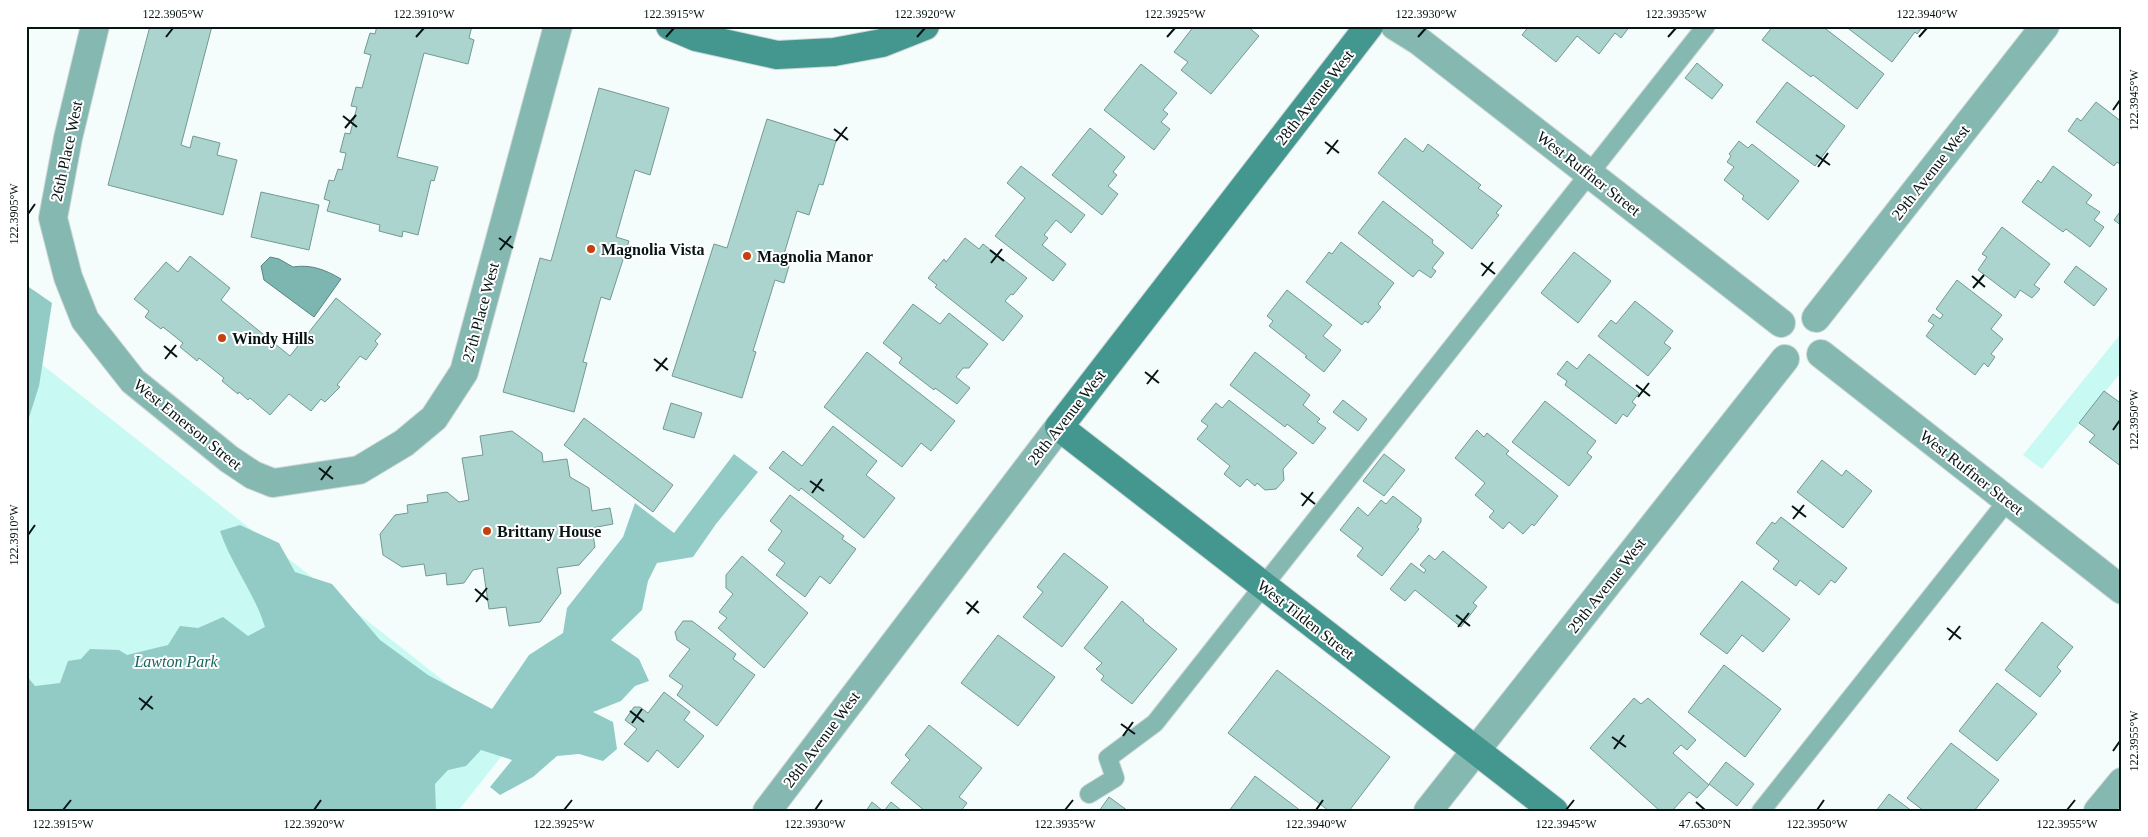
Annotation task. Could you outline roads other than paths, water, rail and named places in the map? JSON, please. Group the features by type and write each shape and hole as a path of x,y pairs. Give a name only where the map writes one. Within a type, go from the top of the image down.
{"street":[{"name":"26th Place West","path":"68,277 53,218 68,138 95,26"},
{"name":"27th Place West","path":"273,483 359,470 404,443 434,418 464,372 558,26"},
{"path":"670,26 696,38 776,55 834,52 882,43 925,26"},
{"name":"28th Avenue West","path":"767,811 1059,427 1369,26"},
{"name":"West Ruffner Street","path":"1395,26 1419,41 1781,323"},
{"name":"29th Avenue West","path":"1816,318 2045,26"},
{"name":"West Emerson Street","path":"68,277 85,320 133,381 229,459 253,475 273,483"},
{"path":"1795,313 1804,313 1816,318 1823,326 1826,334 1826,343 1821,354 1813,362 1805,364 1796,364 1785,359 1777,348 1775,339 1776,330 1781,323 1795,313"},
{"name":"West Ruffner Street","path":"1821,354 2122,590"},
{"name":"29th Avenue West","path":"1428,811 1785,359"},
{"name":"West Tilden Street","path":"1059,427 1554,811"},
{"path":"2098,811 2122,782"}],"lane":[{"path":"1089,794 1115,778 1108,758 1155,723 1591,174 1706,26"},
{"path":"1761,811 2008,500"}],"place":[{"name":"Magnolia Vista","path":"591,249"},
{"name":"Magnolia Manor","path":"747,256"},
{"name":"Windy Hills","path":"222,338"},
{"name":"Brittany House","path":"487,531"}],"park label":[{"name":"Lawton Park","path":"176,661"}]}
